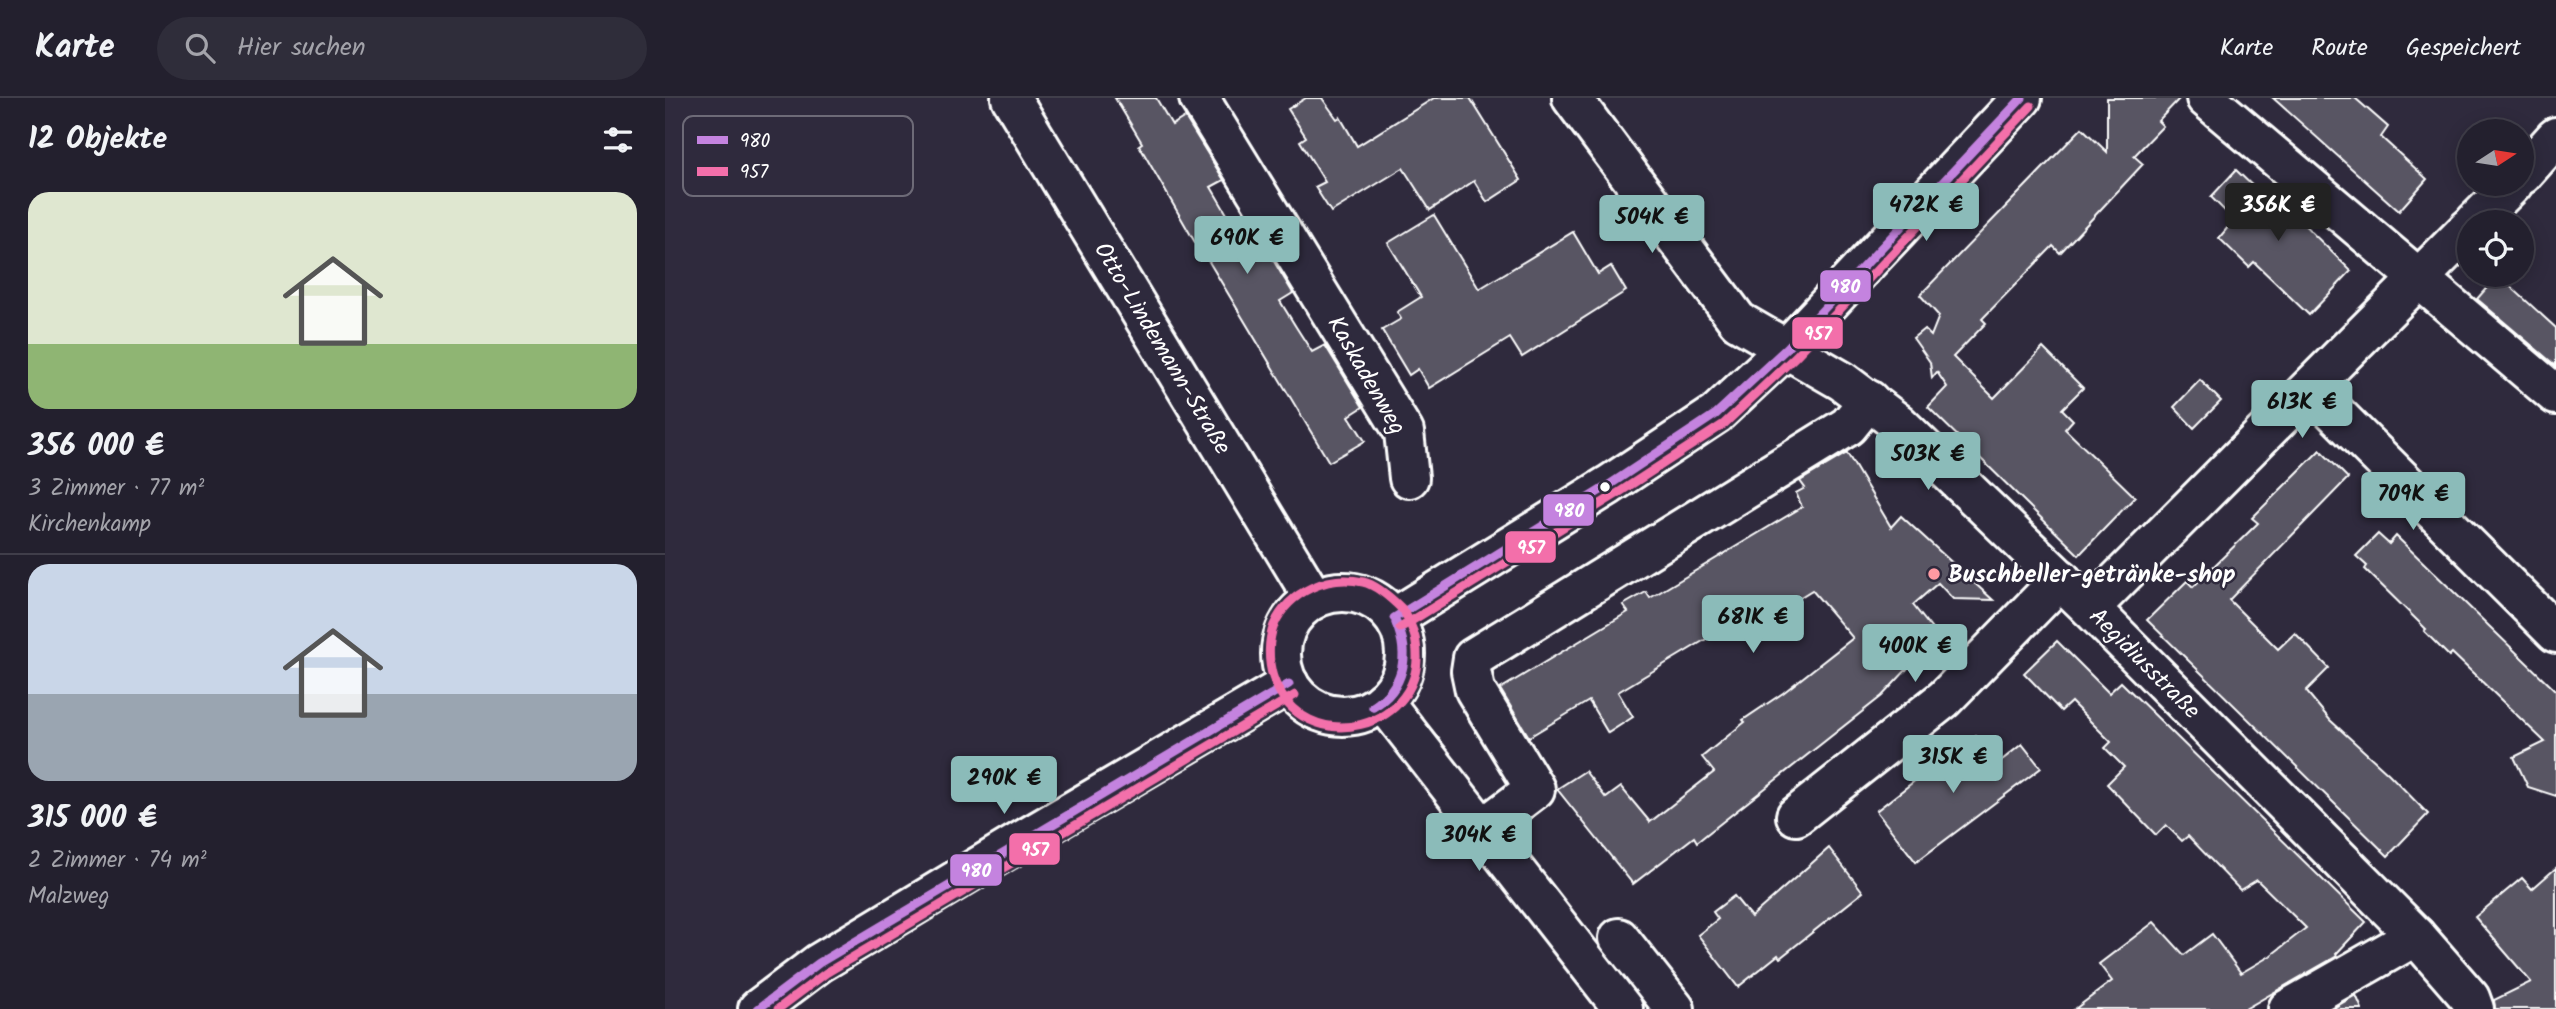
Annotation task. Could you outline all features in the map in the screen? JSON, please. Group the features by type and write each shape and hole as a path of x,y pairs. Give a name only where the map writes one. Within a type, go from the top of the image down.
{"street":[{"name":"Otto-Lindemann-Straße","path":"1011,98 1314,599"},
{"name":"Kaskadenweg","path":"1199,98 1404,432 1409,478"},
{"path":"1572,98 1738,321 1787,348"},
{"path":"1394,618 1609,485 1716,414 1787,348 2022,98"},
{"path":"2206,98 2556,395"},
{"path":"2487,210 2501,196"},
{"path":"2090,608 2457,240"},
{"name":"Aegidiusstraße","path":"1787,348 1842,381 1899,423 2090,608 2416,936 2470,998 2475,1009"},
{"path":"2311,389 2556,633"},
{"path":"1482,829 1535,789 1475,690 1471,671 1473,659 1848,426 1868,400"},
{"path":"1796,816 1944,699 2060,579"},
{"path":"1348,592 1366,596 1381,605 1394,618 1405,646 1405,661 1394,690 1383,701 1365,712 1343,716 1322,712 1303,701 1289,684 1282,666 1281,646 1287,627 1298,611 1314,599 1331,593 1348,592"},
{"path":"758,1009 819,963 1289,684"},
{"path":"1383,701 1623,1009"},
{"path":"2288,1009 2416,936"},
{"path":"1619,938 1675,1009"}],"building":[{"path":"1115,98 1156,98 1172,125 1185,117 1224,180 1211,187 1241,238 1255,230 1293,293 1280,301 1312,352 1325,345 1363,407 1349,416 1365,441 1329,462 1202,250 1200,251"},
{"path":"1306,98 1322,98 1337,119 1340,117 1357,146 1434,98 1470,98 1521,180 1487,202 1474,181 1430,210 1403,168 1331,212 1315,187 1325,182 1300,141 1306,137 1288,109"},
{"path":"2107,98 2180,98 2158,121 2163,126 2134,156 2143,164 2060,253 2053,246 1982,319 1986,323 1953,357 1994,398 2043,348 2083,388 2062,409 2073,420 2065,429 2135,497 2079,555 1928,407 1947,387 1937,372 1932,378 1930,362 1913,338 1924,329 1931,336 1939,316 1920,295 2082,128 2107,152"},
{"path":"2273,98 2355,98 2388,127 2381,137 2427,179 2399,211"},
{"path":"2236,170 2260,193 2266,187 2351,271 2309,315 2254,262 2249,267 2219,238 2234,220 2211,197"},
{"path":"1434,215 1479,289 1573,232 1598,274 1611,266 1626,291 1522,357 1510,338 1429,388 1418,369 1409,375 1382,330 1401,319 1397,312 1421,297 1388,243"},
{"path":"2488,287 2511,287 2556,328 2556,366 2477,299"},
{"path":"2200,380 2221,401 2194,428 2174,407"},
{"path":"2320,450 2348,478 2229,600 2278,649 2295,633 2329,668 2306,691 2330,720 2428,814 2388,856 2147,620 2187,581 2193,587 2258,523 2252,518"},
{"path":"1847,453 1891,527 1901,516 1993,600 1953,599 1938,583 1913,605 1938,637 1916,666 1908,668 1882,696 1697,842 1694,837 1633,884 1557,789 1585,771 1606,798 1621,787 1650,822 1714,772 1702,757 1745,722 1743,720 1783,693 1853,638 1812,590 1765,619 1758,608 1618,692 1633,717 1608,733 1589,701 1529,737 1500,689 1628,612 1623,605 1646,592 1650,598 1802,507 1796,493 1805,488 1800,481"},
{"path":"2378,534 2389,544 2396,536 2556,691 2556,796 2528,787 2514,757 2545,742 2452,653 2449,656 2424,631 2426,629 2365,569 2367,566 2356,556"},
{"path":"2057,641 2109,693 2121,682 2366,922 2337,956 2245,1009 2075,1009 2112,981 2099,964 2154,922 2184,955 2212,934 2241,973 2270,956 2306,928 2257,880 2240,890 2188,836 2182,841 2166,825 2156,835 2107,784 2124,767 2105,748 2111,742 2071,702 2061,711 2024,673"},
{"path":"1976,736 1997,764 2022,744 2041,768 1916,862 1876,811"},
{"path":"1829,848 1863,892 1780,958 1778,955 1738,987 1698,935 1718,919 1713,912 1734,896 1751,917"},
{"path":"2556,868 2556,1009 2495,1009 2494,1000 2531,982 2475,917 2522,878 2532,889"},
{"path":"2356,995 2362,1009 2332,1009"}],"transit line":[{"name":"980","path":"1394,618 1609,485 1716,414 1787,348 2022,98"},
{"name":"957","path":"1400,628 1724,424 1796,356 2031,106"},
{"name":"957","path":"1402,609 1374,586 1350,580 1324,583 1300,594 1289,603 1274,625 1269,651 1273,677 1288,704 1310,720 1335,727 1361,724 1385,714 1404,697 1415,673 1416,643 1405,613"},
{"name":"980","path":"1373,707 1391,690 1401,670 1403,648 1396,623"},
{"name":"980","path":"1373,707 1392,691 1402,670 1404,646 1396,623"},
{"name":"980","path":"758,1009 819,963 1289,684"},
{"name":"957","path":"778,1009 826,973 1295,695"}],"place":[{"name":"Buschbeller-getränke-shop","path":"1934,574"}]}
